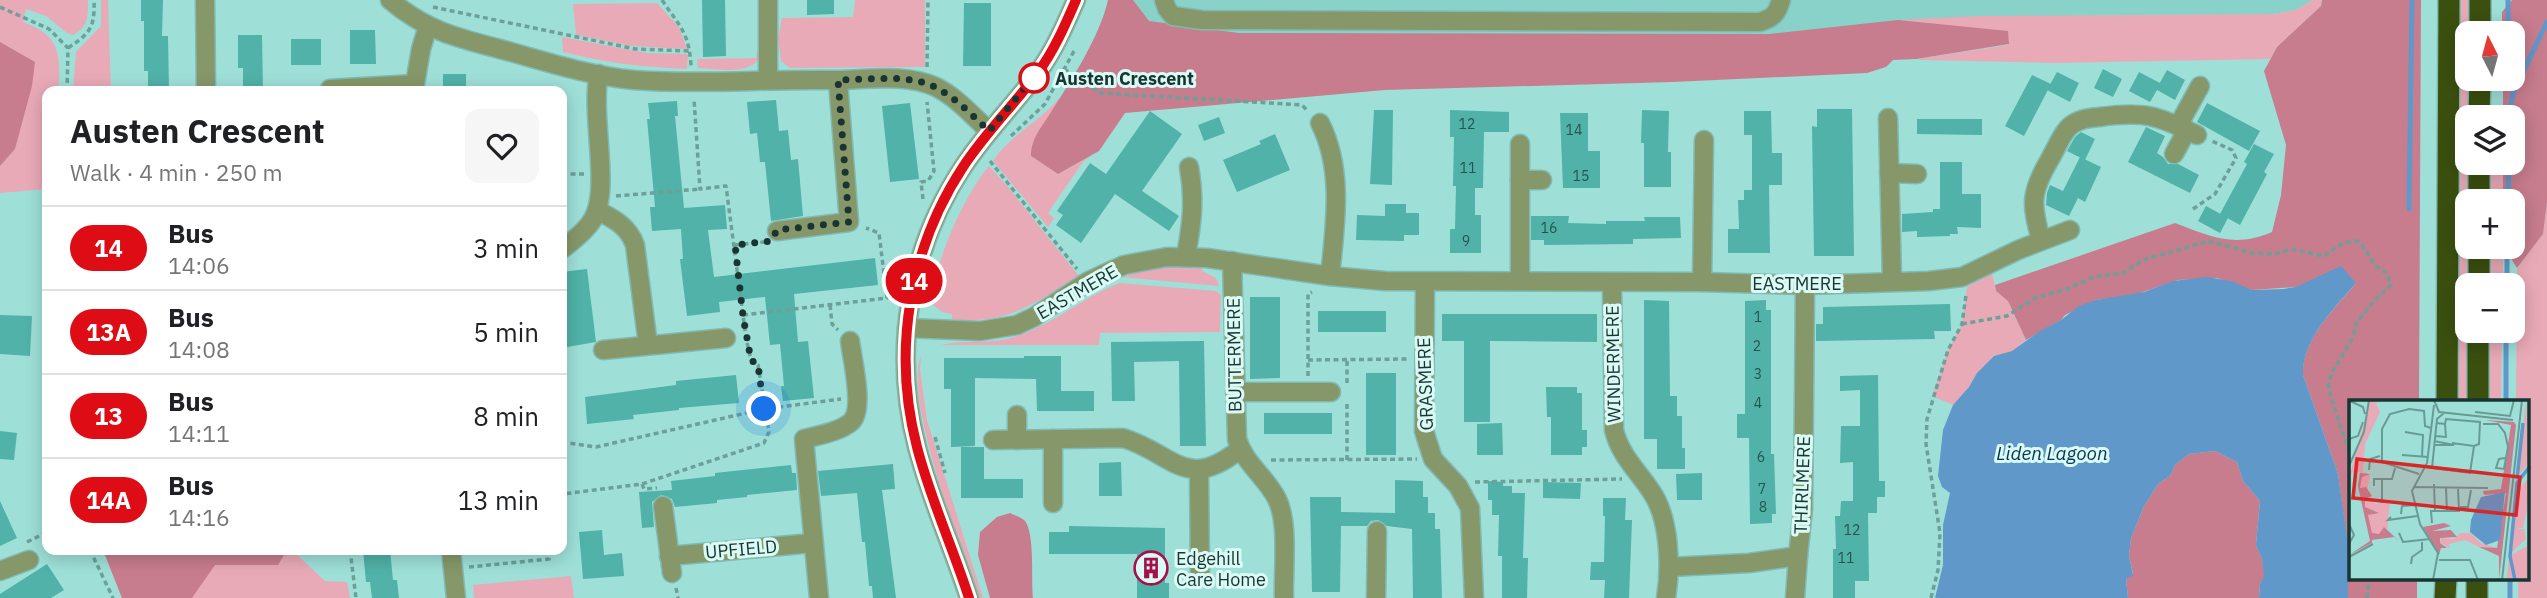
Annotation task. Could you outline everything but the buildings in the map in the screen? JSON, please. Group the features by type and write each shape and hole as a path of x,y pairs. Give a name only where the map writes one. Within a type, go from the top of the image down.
{"highway":[{"path":"2447,400 2449,0"},
{"path":"2480,0 2480,21"},
{"path":"2478,400 2479,343"},
{"path":"2445,598 2446,580"},
{"path":"2477,580 2477,598"}],"street":[{"path":"205,0 206,86"},
{"path":"390,0 408,15 459,39 633,80 883,79 925,84 961,105 989,131"},
{"path":"768,0 768,79"},
{"path":"969,598 917,447 908,394 907,328 917,264 938,210 963,167 1047,59 1076,0"},
{"path":"1164,0 1173,16 1202,20 1704,22 1760,22 1771,19 1778,11 1781,0"},
{"path":"416,86 421,49 428,26"},
{"path":"567,244 592,221 598,204 595,92 599,74"},
{"path":"777,230 849,222 838,80"},
{"path":"2174,154 2187,130 2200,86"},
{"path":"2041,240 2033,210 2034,193 2046,164 2067,129 2077,121 2123,113 2155,116 2187,130"},
{"path":"1888,118 1892,281"},
{"path":"1320,123 1331,151 1336,186 1330,276"},
{"path":"1702,282 1704,140"},
{"path":"1520,144 1520,281"},
{"path":"1186,256 1194,211 1189,167"},
{"path":"1889,173 1917,174"},
{"path":"1520,180 1542,180"},
{"path":"598,204 630,233 635,245 648,345"},
{"name":"EASTMERE","path":"907,328 980,331 1017,325 1087,282 1124,265 1167,257 1186,256 1232,261 1330,276 1425,282 1702,282 1805,285 1929,281 1962,277 2041,240 2070,230"},
{"name":"BUTTERMERE","path":"1232,261 1236,429 1244,455"},
{"name":"GRASMERE","path":"1425,282 1424,430 1433,459 1467,500 1471,515 1474,598"},
{"name":"WINDERMERE","path":"1612,283 1614,430 1620,449 1652,492 1661,515 1670,567 1666,598"},
{"name":"THIRLMERE","path":"1670,567 1749,564 1798,556 1803,509 1805,285"},
{"path":"603,349 726,338"},
{"path":"819,598 804,439 839,429 852,421 858,407 850,341"},
{"path":"1235,392 1331,393"},
{"path":"1017,415 1017,440"},
{"path":"993,440 1123,438 1139,443 1177,466 1199,470 1244,455 1271,490 1282,514 1284,598"},
{"path":"1053,439 1053,503"},
{"path":"1199,470 1200,576"},
{"name":"UPFIELD","path":"663,506 670,564 813,543"},
{"path":"1376,598 1377,531"},
{"path":"452,555 456,598"},
{"path":"1795,598 1798,556"},
{"path":"0,571 29,560"}],"path":[{"path":"68,48 90,30 95,20 94,0"},
{"path":"662,0 690,44 701,189"},
{"path":"928,0 929,58 925,84 934,170 928,181 921,182 924,206 938,210"},
{"path":"429,6 635,49 690,51"},
{"path":"0,7 49,29 68,48 67,86"},
{"path":"1006,141 1037,113 1065,70 1075,48"},
{"path":"1047,59 1100,93 1302,105 1320,123"},
{"path":"2187,130 2232,150 2236,158 2222,186 2193,209"},
{"path":"982,170 994,154"},
{"path":"988,160 1087,282"},
{"path":"567,492 642,484 764,443 769,432 758,365 751,360 743,316 726,187 598,204"},
{"path":"743,316 887,298 879,233 849,222"},
{"path":"735,245 771,241 777,230"},
{"path":"1962,324 2007,316 2035,298 2067,289 2094,277 2123,273 2143,260 2209,241 2252,253 2275,254 2291,249 2324,256 2344,242 2358,241 2366,249 2374,267 2386,273 2391,285 2357,323 2351,341 2329,381 2328,388 2337,421 2349,453"},
{"path":"1308,392 1308,293 1320,289 1330,276"},
{"path":"1931,598 1938,570 1940,533 1926,444 1927,419 1948,349 1962,324 1967,286 1962,277"},
{"path":"830,305 832,324 850,341"},
{"path":"1308,360 1423,359"},
{"path":"1347,360 1347,460"},
{"path":"567,443 596,447 764,409 857,396"},
{"path":"932,428 947,480"},
{"path":"1244,455 1347,460 1433,459"},
{"path":"1456,484 1640,477"},
{"path":"92,555 113,598"},
{"path":"351,555 356,598"},
{"path":"453,568 549,558 549,555"},
{"path":"2367,598 2369,580"}],"shaded area":[{"path":"0,0 88,0 86,20 82,28 73,35 46,16 26,9 23,22 45,33 51,40 56,48 59,66 59,86 42,86 42,189 0,193 0,166 15,149 34,62 0,42"},
{"path":"101,0 108,0 111,86 73,86 76,52 101,26"},
{"path":"855,0 925,0 925,67 790,68 781,61 778,38 782,18 853,17"},
{"path":"1108,0 1133,0 1149,21 1239,33 1769,34 1898,20 2008,31 2009,44 1916,59 1893,60 1886,67 1867,73 1673,82 1385,90 1125,113 1099,151 1058,174 1031,156 1033,144 1084,58 1099,28"},
{"path":"1114,0 2313,0 2296,10 2273,14 2166,16 1911,56 1164,36"},
{"path":"2313,0 2322,0 2321,6 2277,47 2270,59 2056,63 1922,60 1916,59 2008,45 2008,32 1898,20 1978,16 2273,14 2296,10"},
{"path":"2322,0 2421,0 2419,400 2349,400 2349,580 2417,580 2417,598 2348,598 2348,548 2338,474 2303,375 2304,362 2314,337 2329,314 2356,283 2252,290 2217,278 2178,280 2134,295 2096,300 2065,315 2026,340 2008,301 1996,291 1995,285 2175,223 2223,239 2246,239 2272,232 2281,195 2286,145 2264,71 2277,47 2321,6"},
{"path":"2459,0 2469,0 2469,21 2459,21"},
{"path":"2512,0 2547,0 2547,202 2543,234 2525,258 2525,189 2503,189 2503,175 2525,175 2525,105 2503,105 2503,91 2525,91 2525,21 2502,21 2502,12"},
{"path":"657,3 679,27 687,49 631,46 576,35 573,4"},
{"path":"562,37 647,53 688,54 687,69 625,64 563,52"},
{"path":"0,42 35,62 32,86 15,149 0,166"},
{"path":"757,52 763,52 758,60 744,68 698,68 697,59 756,58"},
{"path":"2458,91 2469,91 2468,105 2458,105"},
{"path":"1060,97 1031,156 1058,174 1092,155 1083,162 1048,213 1054,218 1048,227 993,161 1008,143"},
{"path":"989,166 1079,276 1034,303 1004,316 952,319 952,314 942,312 933,305 937,272 960,213"},
{"path":"2458,175 2468,175 2468,189 2458,189"},
{"path":"2490,175 2503,175 2503,189 2490,189"},
{"path":"2547,202 2547,598 2518,598 2518,580 2530,580 2530,400 2516,400 2516,343 2525,343 2525,273 2517,273 2517,268 2543,234"},
{"path":"2457,259 2468,259 2468,273 2457,273"},
{"path":"2490,259 2503,259 2503,273 2490,273"},
{"path":"2511,259 2524,259 2517,268"},
{"path":"1202,266 1202,271 1216,278 1219,286 1121,277 1156,267"},
{"path":"1992,273 1996,291 2008,301 2026,340 2013,351 1994,356 1977,373 1953,405 1932,396 1948,350 1962,324 1967,287"},
{"path":"1120,283 1216,291 1221,295 1220,332 1100,333 1099,345 941,345 1017,336 1044,325"},
{"path":"2456,343 2467,343 2467,400 2456,400"},
{"path":"2490,343 2502,343 2501,400 2489,400"},
{"path":"921,356 920,370 927,420 983,598 978,598 927,439 920,405 918,377"},
{"path":"2215,451 2237,462 2243,481 2260,501 2256,545 2265,576 2260,584 2259,598 2128,598 2126,579 2133,574 2129,556 2131,538 2144,506 2159,483 2170,476 2175,465 2189,454"},
{"path":"1010,513 1025,521 1028,527 1033,598 990,598 978,555 980,532 997,517"},
{"path":"105,555 297,555 325,581 347,582 350,598 122,598"},
{"path":"105,555 284,555 278,565 215,565 192,598 122,598"},
{"path":"571,576 574,598 474,598 473,585"}],"water":[{"name":"Liden Lagoon","path":"2341,266 2356,283 2329,314 2314,337 2304,362 2303,375 2338,474 2348,544 2348,598 2259,598 2260,584 2264,576 2262,559 2256,545 2260,501 2243,481 2237,462 2215,451 2189,454 2175,465 2170,476 2159,483 2144,506 2131,538 2129,556 2133,575 2126,579 2128,598 1935,598 1943,565 1943,525 1950,493 1942,487 1938,476 1943,430 1953,405 1977,373 1994,356 2012,351 2079,306 2096,300 2144,292 2173,281 2207,277 2231,281 2252,290 2283,289 2296,287"}],"waterway":[{"path":"2409,209 2412,0"},
{"path":"2508,0 2508,21"},
{"path":"2511,105 2513,93 2547,22"},
{"path":"2508,189 2509,175"},
{"path":"2507,259 2507,273"},
{"path":"2506,343 2506,400"},
{"path":"2510,580 2510,598"}],"bus line":[{"name":"14","path":"969,598 925,474 913,430 907,370 907,328 911,296 917,264 938,210 963,167 1047,59 1076,0"}],"place":[{"name":"Austen Crescent","path":"1034,78"},
{"name":"Edgehill Care Home","path":"1151,568"}],"route":[{"path":"764,409 758,365 751,360 746,338 735,245 771,241 777,230 849,222 838,80 883,79 925,84 961,105 989,131 1038,72 1034,78"}]}
